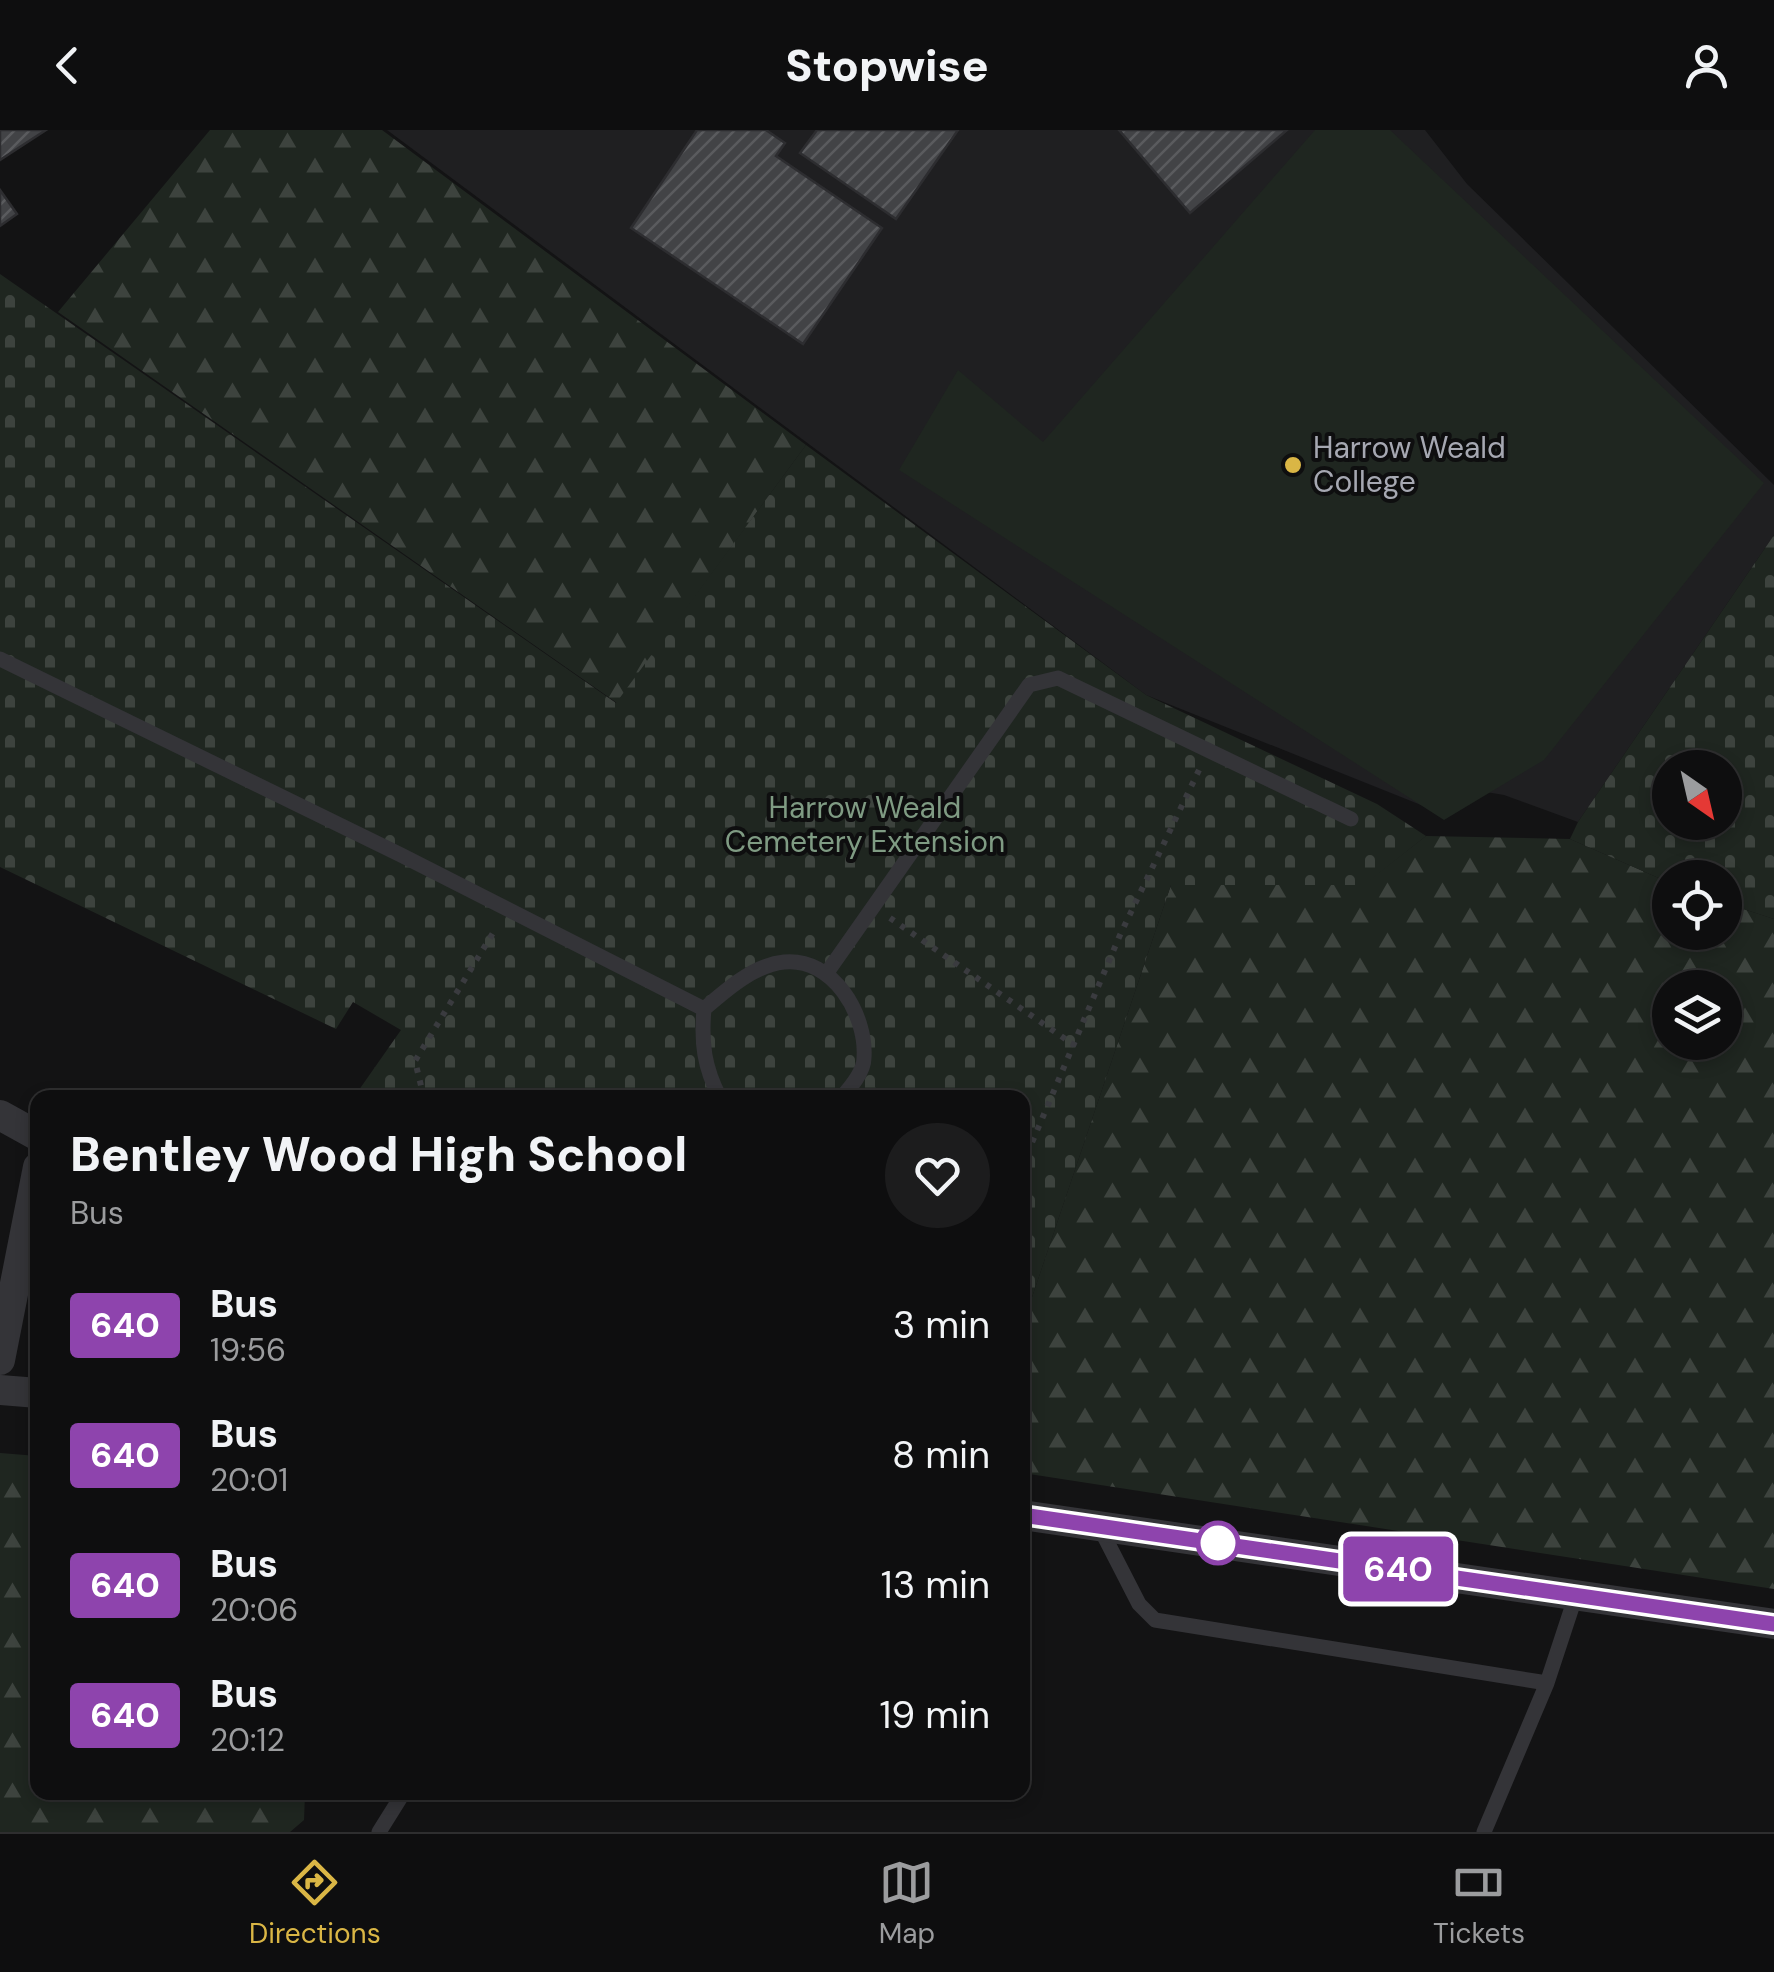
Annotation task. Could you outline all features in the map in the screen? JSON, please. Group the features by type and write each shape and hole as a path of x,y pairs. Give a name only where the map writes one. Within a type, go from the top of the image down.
{"street":[{"path":"0,1115 30,1132"},
{"path":"0,1360 30,1208"},
{"path":"0,1390 30,1393"},
{"path":"1030,1516 1774,1624"}],"lane":[{"path":"0,660 704,1009"},
{"path":"826,974 1029,685 1058,678 1351,819"},
{"path":"716,1090 707,1073 701,1042 704,1009 731,986 786,962 826,974 836,981 854,1008 865,1062 846,1090"},
{"path":"1098,1526 1139,1604 1155,1620 1547,1684"},
{"path":"1484,1832 1547,1684 1576,1594"},
{"path":"379,1832 399,1800"}],"path":[{"path":"1030,1147 1120,934 1208,750"},
{"path":"873,906 1074,1045"},
{"path":"422,1090 414,1061 508,909"}],"shaded area":[{"name":"Harrow Weald College","path":"387,130 1425,130 1467,184 1774,485 1774,535 1578,822 1504,795 1480,791 1436,811 1146,695"}],"green space":[{"path":"210,130 382,130 806,445 617,703 58,312"},
{"path":"1315,130 1390,130 1764,483 1544,760 1444,820 899,470 958,370 1043,442"},
{"name":"Harrow Weald Cemetery Extension","path":"0,274 616,703 806,445 1146,695 1377,804 1426,836 1364,885 1171,885 1030,1303 1030,1090 359,1090 401,1030 353,1002 336,1029 0,867"},
{"path":"1774,535 1774,919 1742,909 1742,860 1652,860 1652,875 1570,839"},
{"path":"1426,836 1570,839 1652,875 1652,950 1742,950 1742,909 1774,919 1774,1589 1030,1474 1030,1303 1171,885 1363,885"},
{"path":"0,1453 30,1455 30,1800 305,1800 304,1820 290,1832 0,1832"}],"building":[{"path":"0,130 46,130 0,160"},
{"path":"697,130 766,130 785,143 776,156 882,228 803,344 631,228"},
{"path":"817,130 958,130 896,219 800,153"},
{"path":"1119,130 1287,130 1190,213"},
{"path":"0,190 17,214 0,226"}],"bus line":[{"name":"640","path":"1030,1516 1774,1624"}],"place":[{"name":"Harrow Weald College","path":"1293,465"}]}
